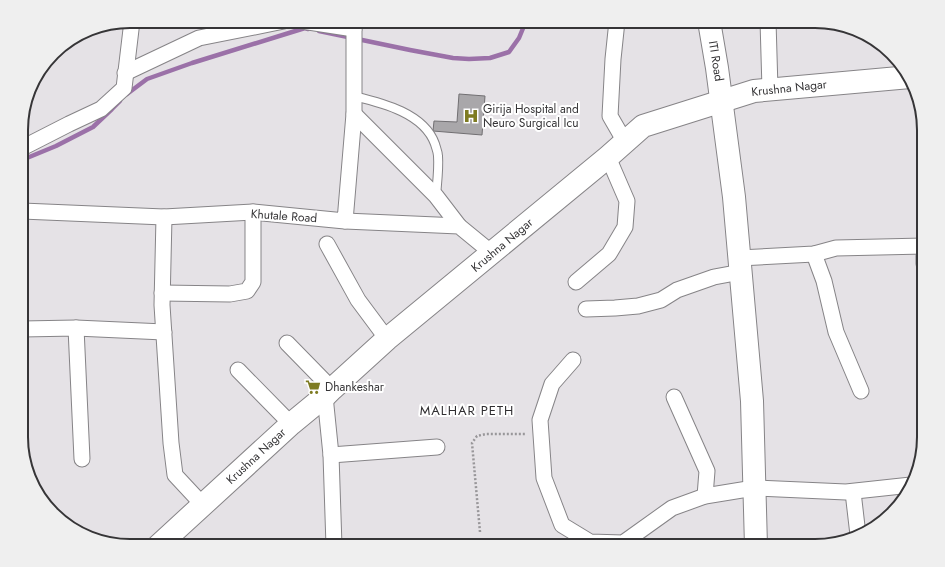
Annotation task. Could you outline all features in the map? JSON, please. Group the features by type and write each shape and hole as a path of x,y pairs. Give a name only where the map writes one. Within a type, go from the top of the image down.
{"main road":[{"name":"ITI Road","path":"710,28 722,101 734,197 752,401 756,539"},
{"name":"Krushna Nagar","path":"166,539 291,424 328,393 387,339 608,157 643,126 754,91 902,77"}],"street":[{"path":"28,145 101,109 124,88 131,28"},
{"path":"125,73 199,38 249,28"},
{"path":"332,28 354,33 354,114 345,221"},
{"path":"615,28 610,116 625,142"},
{"path":"768,28 770,89"},
{"path":"354,114 436,196 459,226 492,253"},
{"path":"576,282 609,254 625,227 628,201 608,157"},
{"name":"Khutale Road","path":"28,211 164,217 253,212 345,221 459,226"},
{"path":"162,293 230,294 247,291 253,282 253,212"},
{"path":"164,217 162,293 174,475 203,505"},
{"path":"327,244 358,300 387,339"},
{"path":"586,309 638,306 661,300 677,290 714,277 740,265 814,254 836,248 917,246"},
{"path":"814,254 824,281 836,332 861,391"},
{"path":"28,329 76,328 164,332"},
{"path":"76,328 82,459"},
{"path":"287,343 328,393 334,539"},
{"path":"573,360 552,384 540,420 544,478 562,525 585,539"},
{"path":"238,370 291,424"},
{"path":"674,397 707,471 705,496"},
{"path":"331,455 437,447"},
{"path":"629,539 672,508 705,496 754,488 853,492 904,486"},
{"path":"853,492 857,529"}],"lane":[{"path":"354,96 383,103 407,114 425,127 433,138 438,155 436,196"}],"path":[{"path":"480,532 472,443 477,436 486,434 541,434"}],"building":[{"path":"459,94 485,96 482,135 433,131 434,121 457,122"}],"waterway":[{"path":"127,94 147,79 192,63 305,28 308,29"},
{"path":"319,31 410,50 453,58 469,59 490,58 509,52 519,38 523,28"},
{"path":"28,158 56,146 93,127 120,101"}],"place":[{"name":"Girija Hospital and Neuro Surgical Icu","path":"471,116"},
{"name":"Dhankeshar","path":"313,387"}],"district":[{"name":"MALHAR PETH","path":"467,410"}]}
